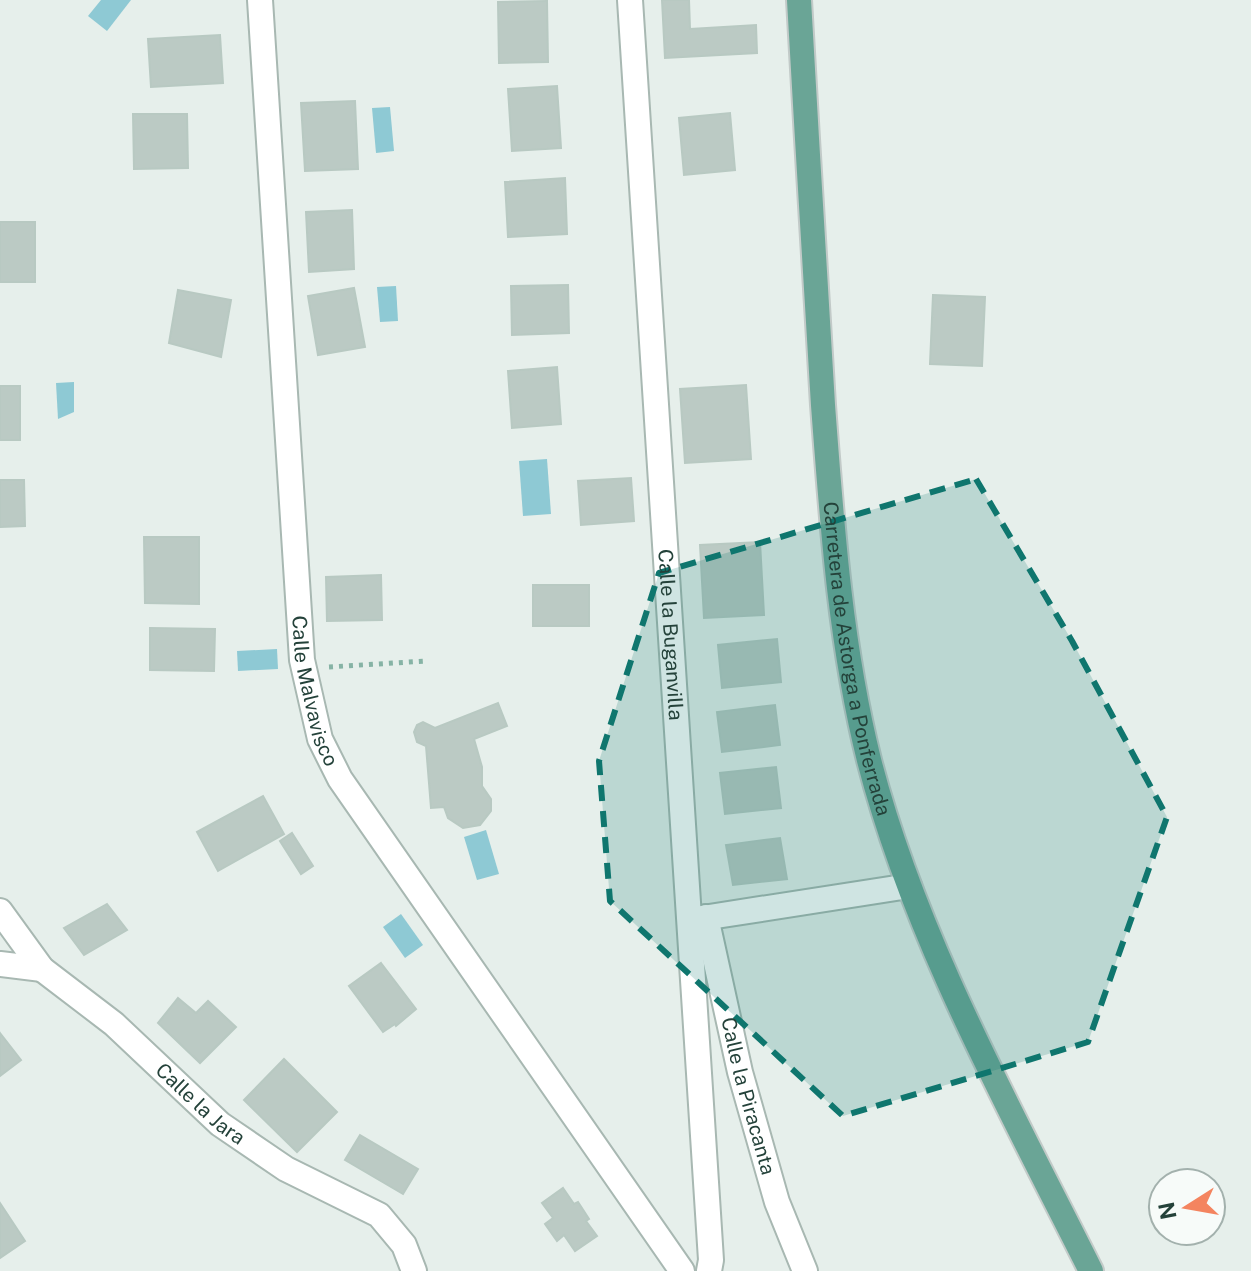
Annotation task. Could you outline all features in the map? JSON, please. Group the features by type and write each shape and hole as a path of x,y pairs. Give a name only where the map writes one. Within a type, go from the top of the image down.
{"main road":[{"name":"Carretera de Astorga a Ponferrada","path":"799,0 831,512 846,657 870,762 909,886 981,1050 1091,1271"}],"street":[{"name":"Calle Malvavisco","path":"260,0 304,669 320,739 340,779 682,1271"},
{"name":"Calle la Buganvilla","path":"630,0 697,918 709,1271"},
{"path":"697,918 909,886"},
{"name":"Calle la Jara","path":"0,911 42,969 114,1024 220,1124 286,1169 379,1215 404,1245 414,1271"},
{"name":"Calle la Piracanta","path":"697,918 777,1202 805,1271"},
{"path":"0,964 42,969"}],"path":[{"path":"304,669 425,661"}],"highlighted area":[{"path":"976,479 1072,641 1167,817 1088,1042 843,1116 610,901 599,761 659,573"}],"water":[{"path":"101,0 131,0 107,31 88,16"},
{"path":"390,107 394,151 376,153 372,108"},
{"path":"396,286 398,321 380,322 377,287"},
{"path":"74,382 74,412 58,419 56,383"},
{"path":"547,459 551,514 523,516 519,461"},
{"path":"277,649 278,669 238,671 237,651"},
{"path":"486,830 499,874 477,880 464,837"},
{"path":"401,914 423,945 405,958 383,927"}],"building":[{"path":"662,0 689,0 690,29 756,25 757,53 665,58"},
{"path":"547,1 548,62 499,63 498,2"},
{"path":"220,35 223,83 151,87 148,39"},
{"path":"557,86 561,148 512,151 508,89"},
{"path":"355,101 358,169 305,171 301,103"},
{"path":"730,113 735,170 684,175 679,118"},
{"path":"133,114 187,114 188,168 134,169"},
{"path":"565,178 567,234 508,237 505,182"},
{"path":"352,210 354,269 309,272 306,212"},
{"path":"0,222 35,222 35,282 0,282"},
{"path":"568,285 569,333 512,335 511,286"},
{"path":"354,288 365,347 318,355 308,296"},
{"path":"178,290 231,300 221,357 169,343"},
{"path":"933,295 985,297 982,366 930,364"},
{"path":"557,367 561,424 512,428 508,371"},
{"path":"746,385 751,459 685,463 680,389"},
{"path":"0,386 20,386 20,440 0,440"},
{"path":"631,478 634,521 581,525 578,481"},
{"path":"0,480 24,480 25,526 0,527"},
{"path":"144,537 199,537 199,604 145,603"},
{"path":"760,542 764,615 704,618 700,545"},
{"path":"381,575 382,620 327,621 326,577"},
{"path":"533,585 589,585 589,626 533,626"},
{"path":"150,628 215,629 214,671 150,670"},
{"path":"777,639 781,682 722,688 718,645"},
{"path":"498,703 507,726 474,739 482,767 482,786 491,799 491,811 480,825 463,828 448,818 444,807 431,808 426,746 417,742 414,732 417,725 423,722 435,728"},
{"path":"775,705 780,745 722,752 717,712"},
{"path":"776,767 781,808 725,814 720,773"},
{"path":"263,796 284,834 218,871 197,832"},
{"path":"292,833 313,866 301,874 280,841"},
{"path":"780,838 787,879 733,885 726,845"},
{"path":"107,904 127,930 84,955 64,928"},
{"path":"381,963 416,1009 396,1026 383,1032 349,986"},
{"path":"178,998 196,1013 208,1001 236,1027 200,1063 158,1023"},
{"path":"0,1033 21,1060 0,1076"},
{"path":"284,1059 337,1112 297,1152 244,1100"},
{"path":"360,1135 418,1169 403,1194 345,1160"},
{"path":"563,1188 574,1204 578,1202 597,1236 575,1251 564,1235 557,1241 545,1224 553,1218 542,1203"},
{"path":"0,1203 25,1241 0,1258"}]}
